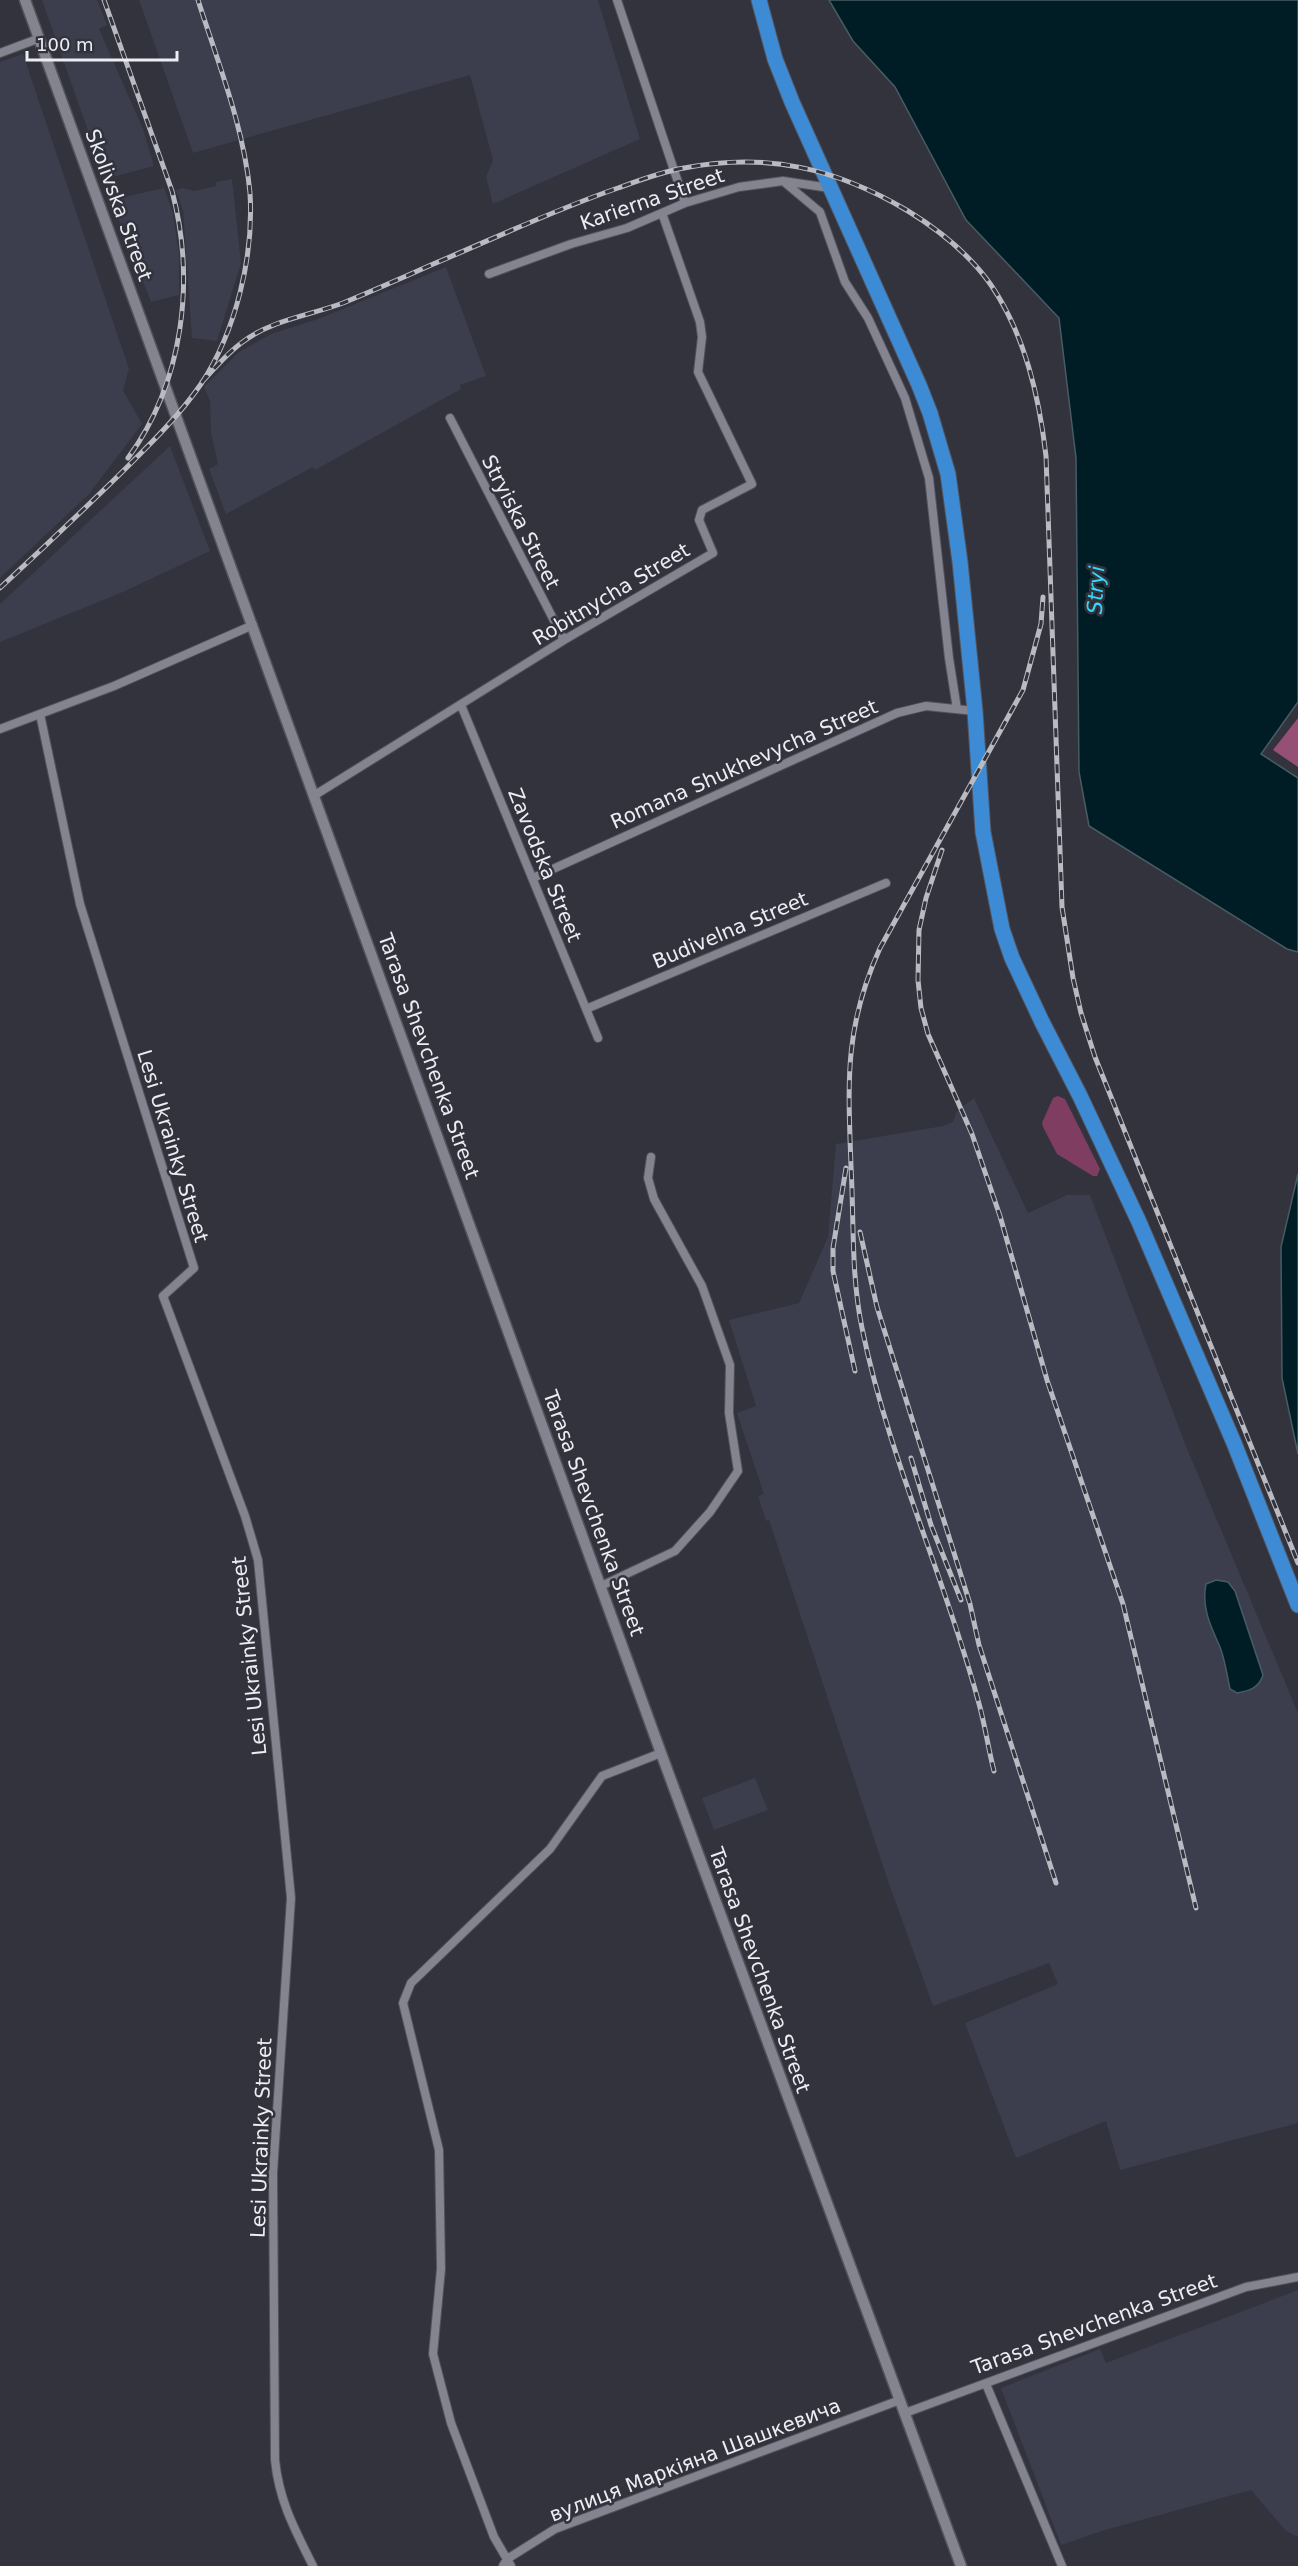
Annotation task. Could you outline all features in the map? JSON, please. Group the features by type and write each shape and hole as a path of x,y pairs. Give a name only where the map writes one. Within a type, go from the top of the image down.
{"highway":[{"path":"759,0 775,59 830,188 919,385 948,474 975,711 983,832 995,901 1012,958 1144,1232 1234,1443 1298,1605"}],"street":[{"name":"Skolivska Street","path":"25,0 178,422"},
{"path":"617,0 685,203"},
{"path":"0,53 40,38"},
{"path":"783,181 820,212 845,282 868,318 905,398 929,478 949,658 957,709"},
{"name":"Karierna Street","path":"489,274 571,244 627,228 685,203 739,187 783,181 830,188"},
{"name":"Robitnycha Street","path":"315,795 564,640 713,553 699,520 702,510 752,484 698,372 702,337 700,322 662,213"},
{"name":"Stryiska Street","path":"450,418 564,640"},
{"name":"Tarasa Shevchenka Street","path":"178,422 661,1753 961,2566"},
{"path":"0,729 114,686 253,626"},
{"name":"Zavodska Street","path":"461,705 598,1038"},
{"name":"Romana Shukhevycha Street","path":"533,878 897,713 926,706 975,711"},
{"name":"Lesi Ukrainky Street","path":"40,714 80,904 194,1268 163,1296 245,1516 258,1560 291,1898 273,2173 275,2460 277,2481 288,2516 313,2566"},
{"name":"Budivelna Street","path":"586,1009 886,883"},
{"path":"601,1586 675,1551 710,1512 738,1471 729,1413 730,1365 702,1286 654,1199 648,1178 651,1157"},
{"name":"вулиця Маркіяна Шашкевича","path":"661,1753 602,1776 550,1849 411,1983 403,2003 439,2150 441,2269 433,2354 451,2423 494,2537 507,2564 555,2529 900,2400"},
{"name":"Tarasa Shevchenka Street","path":"905,2412 986,2384 1246,2286 1298,2277"},
{"path":"986,2384 1062,2566"}],"shaded area":[{"path":"42,0 97,0 107,25 99,29 143,129 154,166 105,179"},
{"path":"139,0 598,0 640,139 493,204 486,177 493,160 470,75 193,153"},
{"path":"23,54 129,369 123,390 142,424 89,494 0,578 0,62"},
{"path":"232,179 241,263 217,341 192,338 183,211 176,190 183,188 194,191 216,186 216,182"},
{"path":"164,188 173,213 179,254 179,295 151,302 111,200"},
{"path":"446,267 486,376 460,385 461,389 315,470 313,467 226,514 209,469 218,464 211,433 210,401 204,387 239,352 271,334 318,319"},
{"path":"170,446 210,551 123,592 0,642 0,604"},
{"path":"1298,718 1298,767 1273,750"},
{"path":"1058,1096 1065,1099 1100,1169 1097,1176 1093,1176 1057,1154 1043,1127 1042,1123 1053,1098"},
{"path":"974,1098 1028,1213 1067,1195 1090,1195 1188,1451 1298,1713 1298,2123 1120,2170 1106,2121 1016,2158 965,2023 1058,1984 1049,1963 933,2006 888,1881 769,1520 766,1521 758,1496 764,1494 737,1413 756,1406 729,1320 799,1303 828,1237 836,1144 943,1126 953,1122 957,1111"},
{"path":"755,1778 768,1810 714,1830 702,1798"},
{"path":"1298,2290 1298,2537 1286,2531 1251,2490 1105,2530 1061,2545 1001,2388 1100,2349 1106,2363"}],"water":[{"name":"Stryi","path":"829,0 1298,0 1298,702 1261,754 1298,778 1298,952 1287,949 1089,826 1079,772 1076,458 1059,318 966,220 895,87 853,41"},
{"path":"1298,1174 1298,1454 1282,1378 1281,1247"},
{"path":"1216,1580 1228,1582 1235,1591 1263,1675 1256,1686 1246,1691 1237,1693 1230,1689 1222,1652 1208,1617 1205,1601 1206,1584"}],"railway":[{"path":"104,0 172,191 183,260 180,330 172,364 147,429 128,458"},
{"path":"0,588 116,478 182,409 213,363 233,317 249,242 250,193 236,120 198,0"},
{"path":"202,382 238,345 267,328 343,303 524,225 651,176 715,163 772,163 800,167 854,184 881,196 931,226 974,263 991,285 1013,324 1029,367 1043,433 1046,456 1062,907 1081,1013 1095,1057 1298,1563"},
{"path":"994,1771 964,1653 886,1423 862,1328 854,1268 849,1081 854,1030 868,977 880,948 1023,690 1041,624 1043,597"},
{"path":"942,850 926,898 919,930 918,980 921,1008 928,1034 972,1134 1000,1216 1047,1380 1123,1604 1196,1908"},
{"path":"846,1168 833,1248 833,1271 855,1371"},
{"path":"860,1232 877,1307 970,1604 979,1645 1056,1883"},
{"path":"911,1458 931,1525 961,1600"}]}
